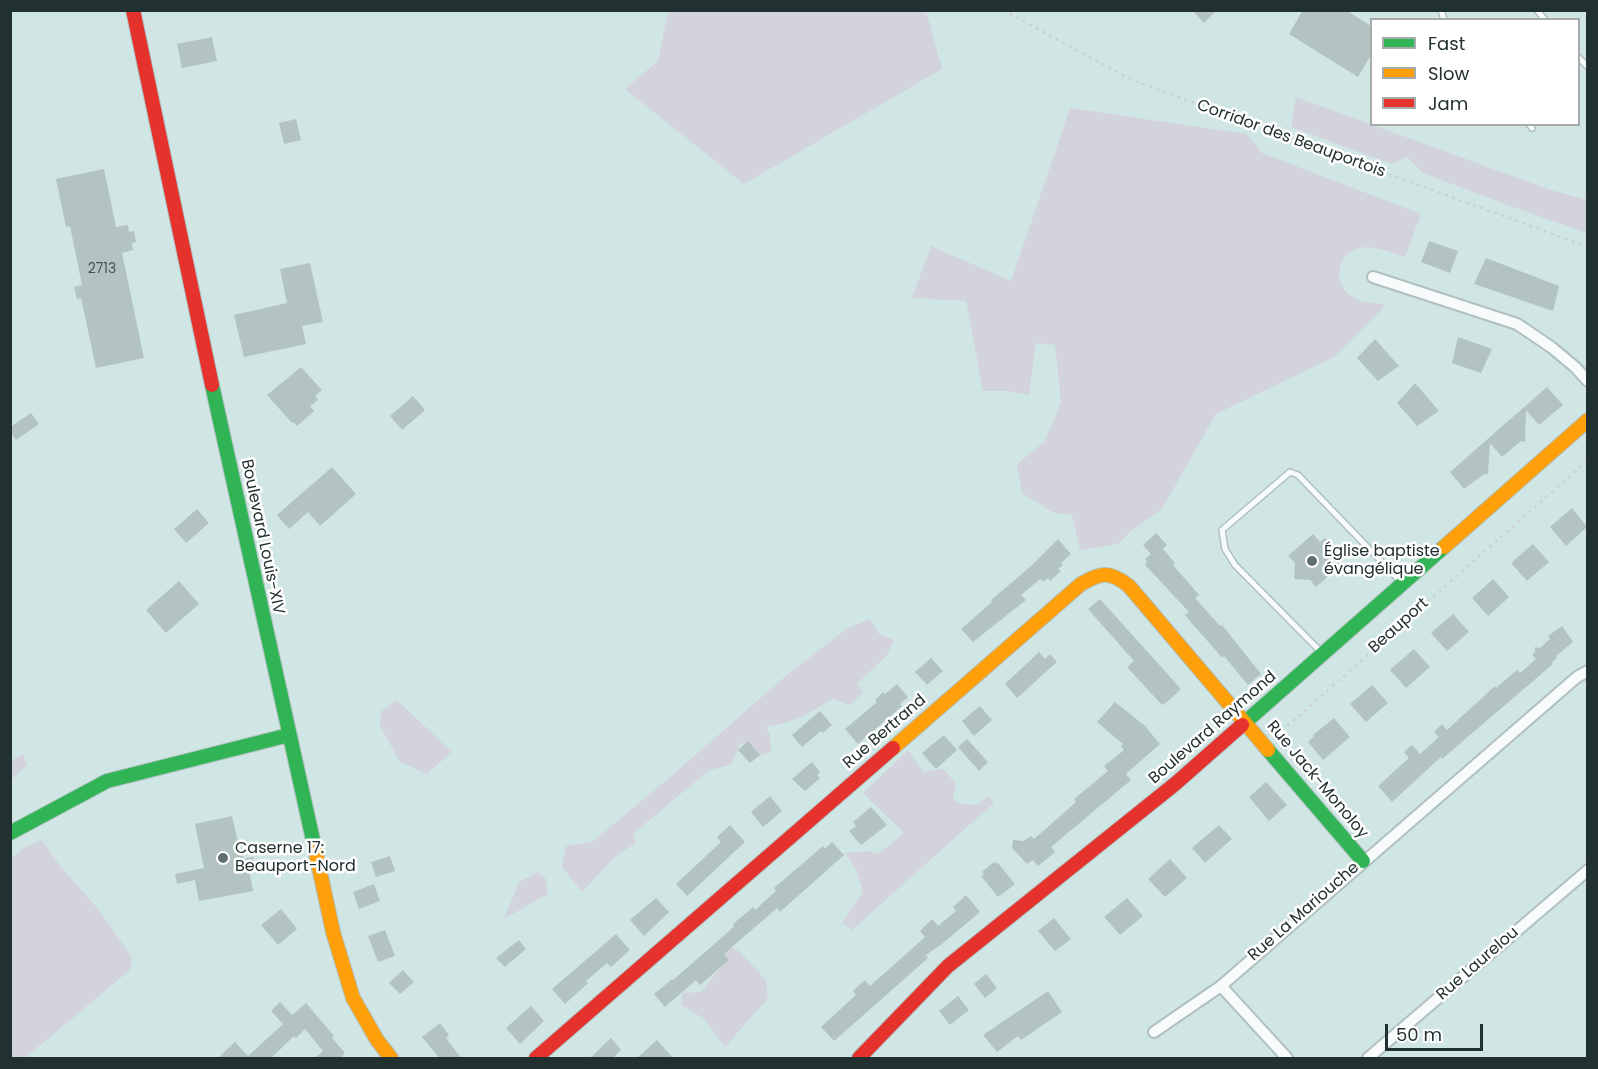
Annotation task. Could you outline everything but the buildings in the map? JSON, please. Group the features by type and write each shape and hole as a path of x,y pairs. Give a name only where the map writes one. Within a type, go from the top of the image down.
{"street":[{"name":"Boulevard Louis-XIV","path":"133,10 288,735 333,932 353,998 377,1040 391,1059"},
{"path":"1373,277 1516,324 1551,347 1575,367 1587,381"},
{"name":"Boulevard Raymond","path":"859,1059 948,966 1175,784 1587,420"},
{"name":"Rue Bertrand","path":"536,1059 1072,591 1093,577 1104,573 1117,576 1129,586 1245,721"},
{"name":"Rue La Mariouche","path":"1154,1032 1221,986 1363,861 1577,677 1587,671"},
{"name":"Rue Jack-Monoloy","path":"1245,721 1363,861"},
{"path":"10,833 107,782 288,735"},
{"name":"Rue Laurelou","path":"1368,1059 1587,870"},
{"path":"1221,986 1287,1059"}],"lane":[{"path":"1323,653 1235,565 1225,549 1222,530 1290,472 1298,475 1402,583"}],"path":[{"name":"Corridor des Beauportois","path":"1003,10 1132,80 1587,247"},
{"name":"Beauport","path":"1265,745 1587,460"}],"shaded area":[{"path":"671,10 921,11 927,14 942,69 744,184 625,89 658,61 667,16"},
{"path":"1296,97 1370,124 1370,126 1376,126 1551,190 1587,200 1587,233 1423,173 1407,157 1391,164 1291,127"},
{"path":"1070,108 1247,134 1262,153 1421,214 1405,257 1364,247 1352,251 1342,262 1339,276 1344,289 1350,295 1358,300 1386,305 1334,357 1216,414 1162,509 1131,531 1118,544 1080,550 1072,515 1054,513 1022,493 1017,464 1045,441 1061,402 1055,345 1036,343 1029,395 1006,391 983,391 966,301 912,298 931,246 1011,281"},
{"path":"870,619 879,634 894,640 887,655 857,684 863,693 849,705 832,699 800,717 766,727 770,735 771,752 757,757 741,742 732,764 708,771 633,834 636,843 616,856 582,892 562,867 566,846 592,842 788,674 848,628"},
{"path":"397,700 452,752 427,774 400,762 380,726 381,711"},
{"path":"908,750 923,772 944,769 956,784 953,799 961,804 977,805 988,796 994,803 852,930 842,923 863,892 856,869 845,853 868,851 878,854 904,833 863,793"},
{"path":"23,754 27,765 11,780 11,761"},
{"path":"42,840 58,863 98,909 132,957 130,970 25,1058 11,1058 11,859 23,848"},
{"path":"538,872 546,879 548,894 504,919 519,882"},
{"path":"721,942 740,952 766,980 768,998 725,1047 703,1018 681,1005 682,993 701,992 721,967"}],"traffic: fast":[{"path":"212,385 315,849"},
{"path":"1242,725 1444,547"},
{"path":"10,833 107,781 289,735"},
{"path":"1268,750 1363,861"}],"traffic: slow":[{"path":"1444,547 1588,420"},
{"path":"893,748 1081,584 1100,575 1106,575 1129,586 1268,750"},
{"path":"315,849 333,932 353,998 377,1040 391,1058"}],"traffic: jam":[{"path":"133,10 212,385"},
{"path":"859,1058 948,966 1175,784 1242,725"},
{"path":"536,1058 893,748"}],"place":[{"name":"Église baptiste évangélique","path":"1312,561"},
{"name":"Caserne 17: Beauport-Nord","path":"223,858"}]}
